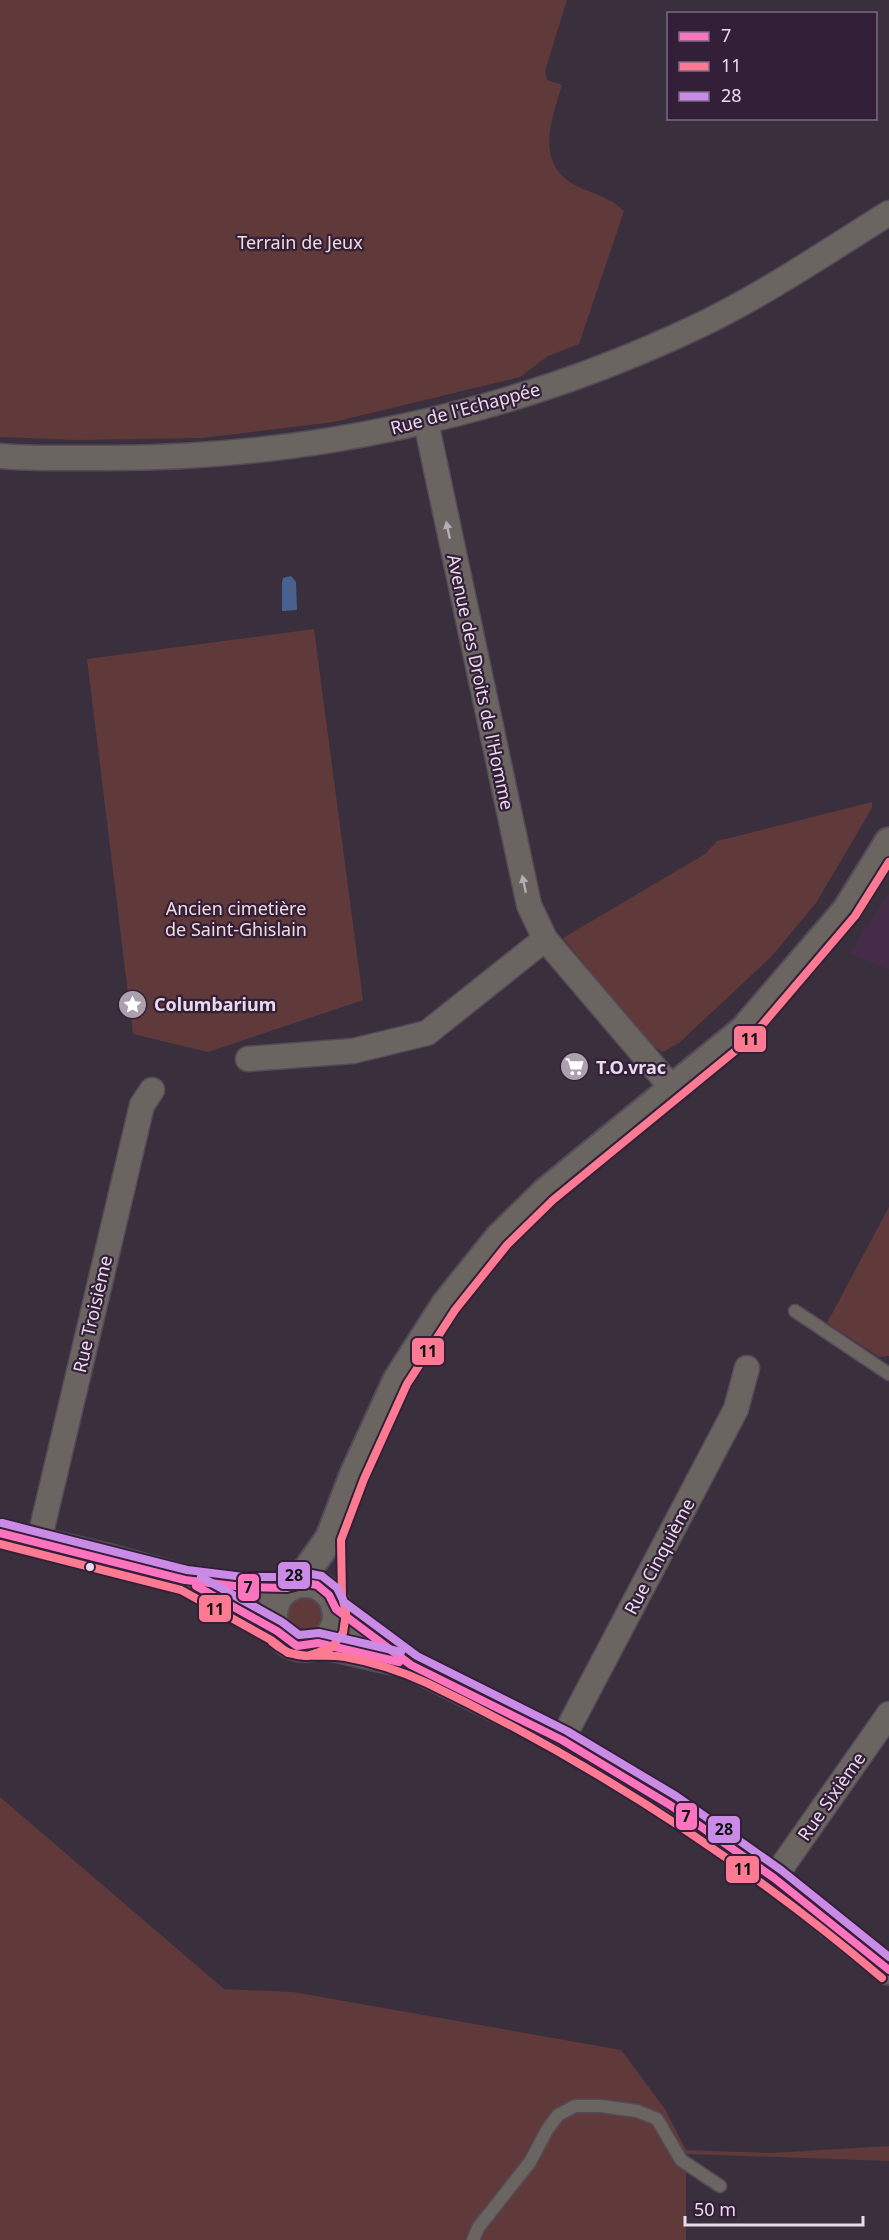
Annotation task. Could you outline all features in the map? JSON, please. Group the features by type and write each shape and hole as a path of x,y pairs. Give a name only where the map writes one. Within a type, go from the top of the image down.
{"street":[{"name":"Rue de l'Echappée","path":"0,456 127,458 222,454 321,442 426,422 518,397 588,372 694,328 794,273 889,213"},
{"name":"Avenue des Droits de l'Homme","path":"426,422 529,905 545,939 672,1088"},
{"path":"277,1631 273,1609 278,1597 292,1585 330,1539 354,1475 398,1379 446,1304 499,1238 546,1192 744,1030 847,910 889,842"},
{"path":"248,1059 353,1051 427,1033 545,939"},
{"name":"Rue Troisième","path":"39,1541 141,1105 152,1090"},
{"name":"Rue Cinquième","path":"562,1740 736,1409 747,1368"},
{"path":"0,1533 39,1541 185,1580 243,1587 317,1585 376,1642 411,1665 562,1740 670,1805 774,1878 889,1970"},
{"path":"318,1643 333,1629 334,1603 330,1539"},
{"path":"185,1580 277,1631 297,1646 318,1643 411,1665"},
{"name":"Rue Sixième","path":"774,1878 889,1714"}],"lane":[{"path":"795,1311 889,1374"},
{"path":"473,2240 478,2228 530,2162 558,2115 575,2106 601,2106 637,2111 657,2119 681,2160 720,2186"}],"shaded area":[{"path":"889,893 889,970 850,953"}],"green space":[{"name":"Terrain de Jeux","path":"0,0 567,0 545,71 547,80 562,85 551,126 550,153 554,165 562,176 575,185 612,202 624,211 579,344 548,356 520,377 334,422 203,438 75,440 0,437"},
{"name":"Ancien cimetière de Saint-Ghislain","path":"314,629 363,1000 208,1052 133,1034 87,659"},
{"path":"872,802 872,808 816,903 771,957 680,1042 663,1052 649,1044 563,938 705,854 717,841"},
{"path":"889,1207 889,1356 879,1357 827,1323"},
{"path":"305,1596 318,1601 323,1614 318,1627 305,1632 292,1627 287,1614 292,1601"},
{"path":"0,1797 224,1989 293,1992 621,2050 665,2109 686,2150 771,2153 889,2146 889,2161 686,2154 686,2240 0,2240"}],"water":[{"path":"291,576 296,582 297,610 282,611 283,578"}],"transit line":[{"name":"11","path":"0,1544 181,1590 271,1640 288,1653 307,1656 331,1648 343,1633 346,1613 342,1596 341,1540 364,1479 407,1384 455,1310 507,1245 553,1200 751,1038 855,916 889,862"},
{"name":"28","path":"2,1523 187,1570 244,1577 286,1577 306,1573 322,1576 337,1588 344,1602 417,1656 567,1731 676,1796 781,1870 889,1957"},
{"name":"7","path":"0,1533 185,1580 243,1587 287,1588 306,1583 317,1585 329,1595 336,1609 411,1665 562,1740 670,1805 774,1878 889,1970"},
{"name":"28","path":"201,1577 282,1622 299,1635 319,1633 401,1652"},
{"name":"7","path":"196,1586 277,1631 297,1646 318,1643 399,1662"},
{"name":"11","path":"272,1642 290,1653 345,1657 376,1664 407,1675 427,1683 548,1746 664,1816 720,1854 775,1893 882,1978"}],"place":[{"name":"Columbarium","path":"133,1004"},
{"name":"T.O.vrac","path":"575,1067"}]}
